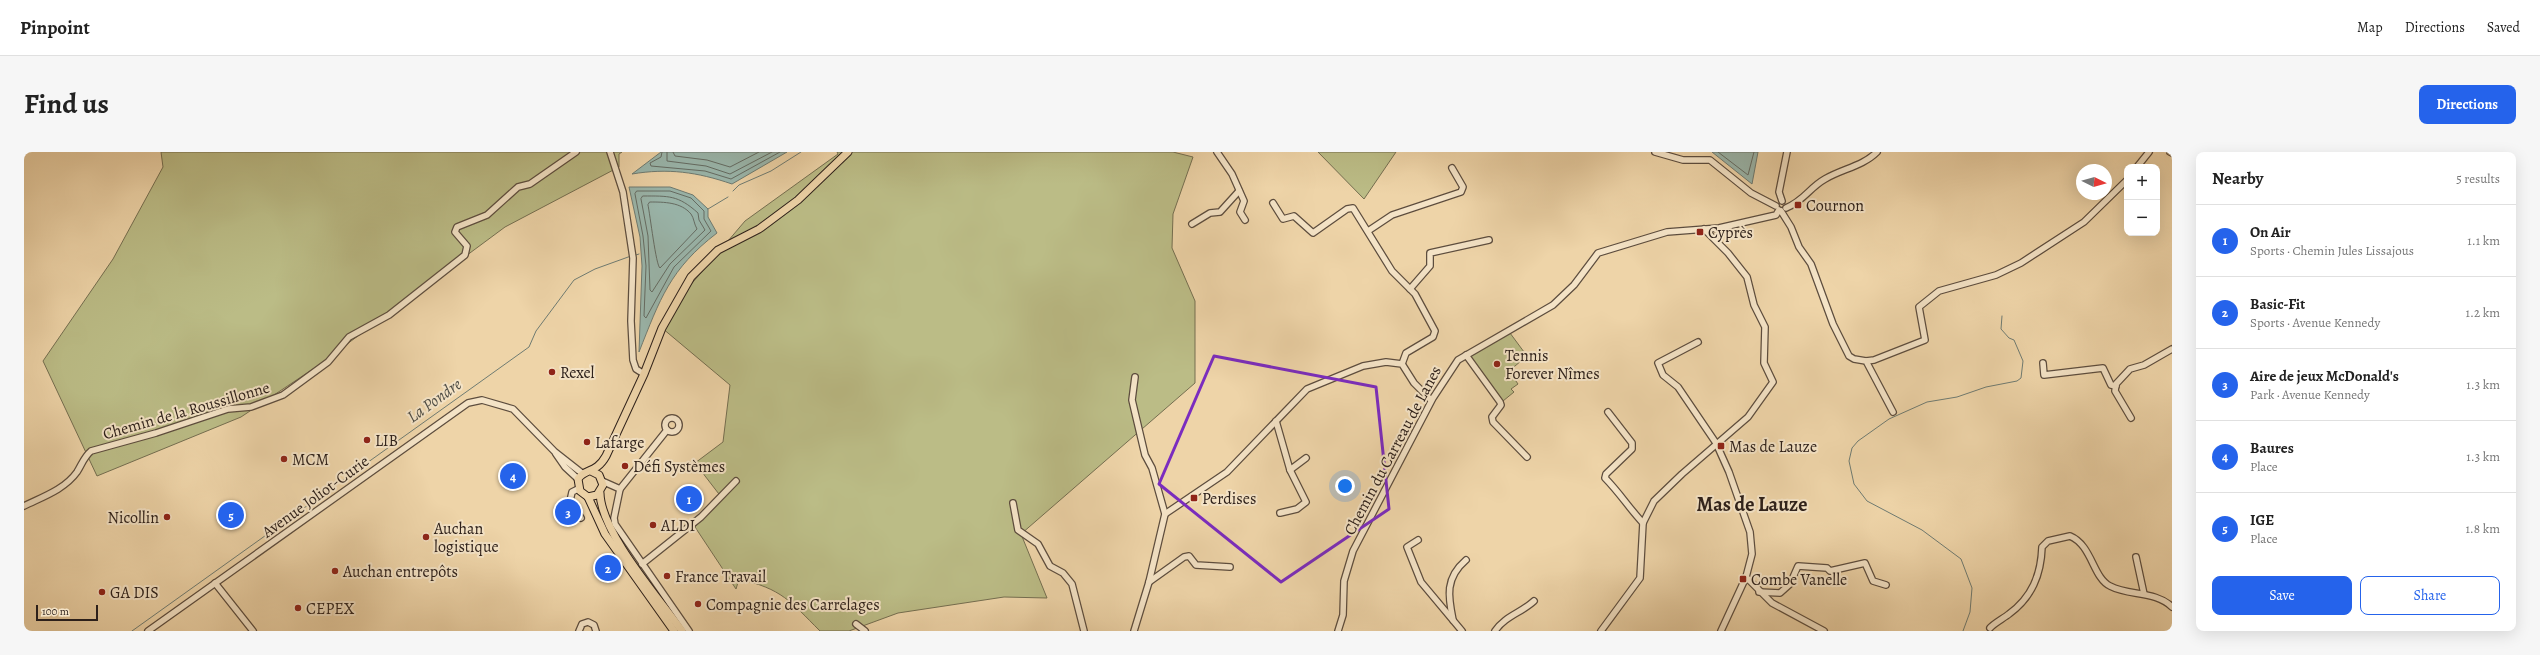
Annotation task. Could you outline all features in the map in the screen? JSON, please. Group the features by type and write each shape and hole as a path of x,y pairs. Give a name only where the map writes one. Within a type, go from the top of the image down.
{"main road":[{"path":"674,631 605,534 588,497 578,489 581,476 592,471 602,463 645,372 662,328 682,289 698,268 718,250 759,229 798,200 848,152"},
{"path":"609,448 602,480 600,502 610,530 682,631"},
{"path":"592,471 602,480"},
{"path":"588,497 601,491"}],"street":[{"name":"Chemin de la Roussillonne","path":"24,506 63,485 77,472 84,457 91,451 156,433 228,409 251,407 283,395 328,362 349,337 389,315 465,255 467,246 455,232 457,227 487,215 518,187 530,184 576,152"},
{"path":"610,152 622,192 633,256 631,321 634,363 636,369 645,372"},
{"path":"1217,152 1244,203 1240,212 1245,220"},
{"path":"1656,152 1683,160 1710,160 1751,193 1770,203 1781,206"},
{"path":"1787,152 1781,180 1781,206 1799,247 1811,264 1833,324 1849,356 1851,358 1866,361 1874,360 1925,340 1919,307 1921,303 1929,300 1939,291 1996,275 2021,263 2084,222 2124,183"},
{"name":"Chemin du Carreau de Lanes","path":"1338,631 1343,615 1344,581 1353,551 1431,400 1452,367 1466,355 1552,305 1574,285 1598,253 1667,232 1704,229 1776,215 1781,206 1795,205 1824,180 1852,167 1878,152"},
{"path":"2139,164 2149,152"},
{"path":"1368,231 1403,210 1461,192 1463,187 1452,168"},
{"path":"1192,224 1210,213 1220,212 1239,191"},
{"path":"1273,203 1283,219 1294,216 1313,234 1347,209 1353,208 1392,271 1410,289 1423,306 1435,334 1406,353 1402,364"},
{"path":"1601,631 1640,578 1643,523 1654,501 1748,417 1771,386 1773,378 1764,363 1765,327 1754,305 1747,277 1728,253 1704,229"},
{"path":"1410,289 1430,266 1430,253 1489,240"},
{"path":"1698,342 1658,363 1658,368 1663,375 1678,387 1716,444 1729,472 1750,532 1752,554 1746,577 1721,631"},
{"path":"2131,418 2115,391 2116,386 2130,369 2144,365 2172,349"},
{"path":"1466,355 1500,402 1501,405 1492,417 1493,422 1527,457"},
{"path":"1866,361 1893,412"},
{"path":"1165,514 1227,472 1276,421 1312,387 1363,366 1386,362 1402,364"},
{"path":"2043,363 2044,375 2103,368 2111,385 2116,386"},
{"path":"1402,364 1414,383 1431,400"},
{"path":"1134,631 1149,582 1165,514 1152,468 1145,455 1132,400 1135,377"},
{"name":"Avenue Joliot-Curie","path":"148,631 468,403 482,400 513,409 581,476"},
{"path":"1608,412 1632,443 1632,449 1606,474 1605,478 1617,490 1624,503 1643,523"},
{"path":"1276,421 1290,470 1306,502 1298,509 1280,513"},
{"path":"667,430 620,490 614,518 615,524 689,631"},
{"path":"1290,470 1306,458"},
{"path":"602,480 620,490"},
{"path":"642,564 701,517 736,481"},
{"path":"601,491 611,486"},
{"path":"578,489 572,492 570,501 582,518"},
{"path":"1013,503 1018,530 1038,544 1050,566 1063,573 1072,584 1084,631"},
{"path":"1990,628 2020,606 2027,598 2038,578 2042,547 2048,541 2070,536 2074,538 2092,557 2100,576 2110,586 2144,594 2172,607"},
{"path":"1418,540 1407,547 1420,582 1462,631"},
{"path":"1149,582 1184,557 1189,556 1196,565 1230,568"},
{"path":"2136,557 2144,594"},
{"path":"1454,620 1448,594 1457,568 1466,560"},
{"path":"1758,592 1780,593 1790,584 1798,566 1827,568 1830,571 1865,563 1873,581 1886,585"},
{"path":"1746,577 1758,592 1772,603 1824,631"},
{"path":"215,583 253,631"},
{"path":"1494,631 1510,615 1526,609 1534,601"},
{"path":"579,631 582,624 588,622 594,625 596,631"},
{"path":"856,624 865,631"}],"highlighted area":[{"path":"1214,356 1376,387 1389,509 1281,582 1159,484"}],"green space":[{"path":"161,152 622,152 619,154 619,167 505,227 316,367 241,417 97,476 43,361 113,259 163,167"},
{"path":"837,152 1173,152 1193,157 1173,214 1172,248 1195,301 1195,383 1021,534 1047,598 1004,597 898,613 849,631 820,631 793,604 766,587 739,579 736,589 695,527 722,498 695,463 723,442 730,385 662,328 682,295 745,221 838,154"},
{"path":"1318,152 1396,152 1364,199"},
{"name":"Tennis Forever Nîmes","path":"1510,333 1527,356 1509,371 1518,384 1511,389 1514,392 1503,401 1470,356"}],"water":[{"path":"661,152 787,152 732,184 682,172 658,171 632,174"},
{"path":"1712,152 1758,152 1752,184"},
{"path":"629,187 670,187 693,195 708,209 708,217 717,233 701,246 677,272 653,316 639,352 642,266 640,237"}],"waterway":[{"name":"La Pondre","path":"733,191 739,185 771,171 801,152"},
{"name":"La Pondre","path":"708,209 728,197"},
{"name":"La Pondre","path":"132,631 529,347 536,331 574,280 595,269 631,256"},
{"path":"1963,631 1970,612 1972,588 1961,559 1922,530 1867,501 1854,484 1849,461 1852,448 1858,441 1889,419 1927,402 1957,397 1986,387 2017,381 2021,378 2023,361 2014,340 2009,338 2001,329 2002,316"}],"place":[{"name":"Cournon","path":"1798,205"},
{"name":"Cyprès","path":"1700,232"},
{"name":"Tennis Forever Nîmes","path":"1497,364"},
{"name":"Rexel","path":"552,372"},
{"name":"LIB","path":"367,440"},
{"name":"Lafarge","path":"587,442"},
{"name":"Mas de Lauze","path":"1721,446"},
{"name":"MCM","path":"284,459"},
{"name":"Défi Systèmes","path":"625,466"},
{"name":"Baures","path":"513,476"},
{"name":"Perdises","path":"1194,498"},
{"name":"On Air","path":"689,499"},
{"name":"Aire de jeux McDonald's","path":"568,512"},
{"name":"IGE","path":"231,515"},
{"name":"Nicollin","path":"167,517"},
{"name":"ALDI","path":"653,525"},
{"name":"Auchan logistique","path":"426,537"},
{"name":"Basic-Fit","path":"608,568"},
{"name":"Auchan entrepôts","path":"335,571"},
{"name":"France Travail","path":"667,576"},
{"name":"Combe Vanelle","path":"1743,579"},
{"name":"GA DIS","path":"102,592"},
{"name":"Compagnie des Carrelages","path":"698,604"},
{"name":"CEPEX","path":"298,608"}],"district":[{"name":"Mas de Lauze","path":"1752,504"}]}
